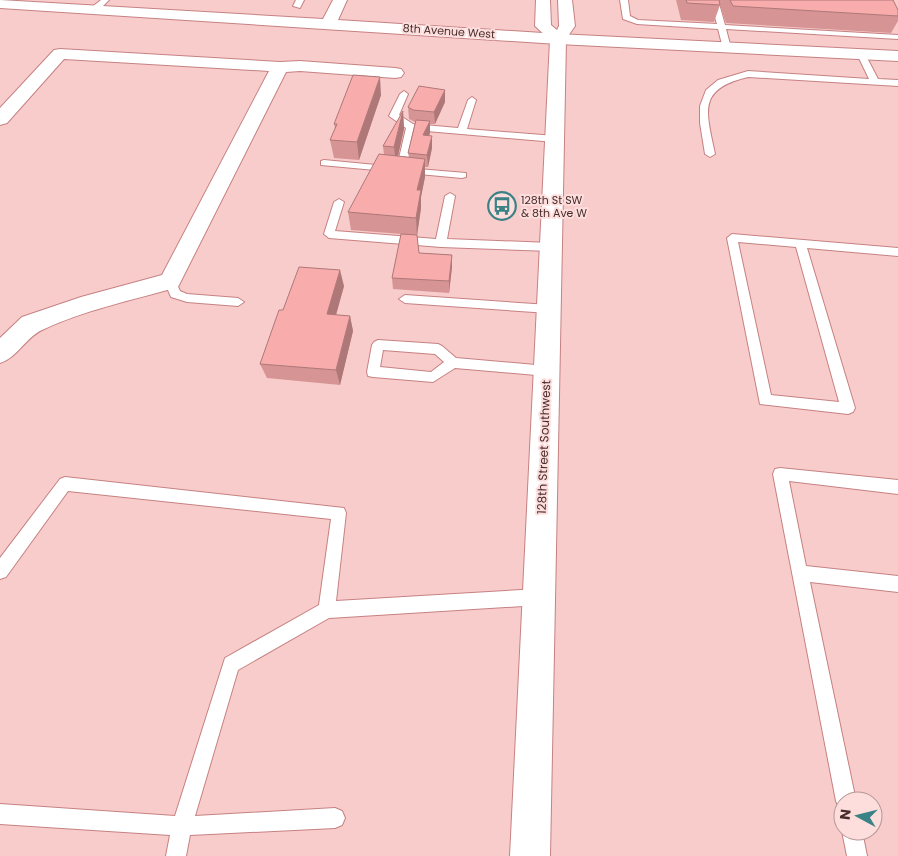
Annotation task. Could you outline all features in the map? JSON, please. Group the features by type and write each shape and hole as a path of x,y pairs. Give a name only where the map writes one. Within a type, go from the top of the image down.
{"street":[{"path":"329,23 340,0"},
{"path":"543,0 543,26 558,39"},
{"name":"128th Street Southwest","path":"530,856 558,39 567,26 565,0"},
{"name":"8th Avenue West","path":"0,3 100,4 558,39 898,56"},
{"path":"0,18 16,4"},
{"path":"0,119 60,54 280,67 300,66 395,73"},
{"path":"0,354 31,324 81,306 170,281 280,67"}],"lane":[{"path":"624,0 626,17 637,22 898,37"},
{"path":"714,0 727,48"},
{"path":"861,54 875,81"},
{"path":"710,154 704,111 710,91 725,81 748,74 898,83"},
{"path":"404,94 394,116 411,127 555,139"},
{"path":"461,132 472,100"},
{"path":"401,170 411,127"},
{"path":"324,164 462,175"},
{"path":"441,243 450,196"},
{"path":"340,202 329,234 441,243 551,247"},
{"path":"801,245 848,408 765,400 732,238 898,252"},
{"path":"170,281 175,294 187,298 238,302"},
{"path":"405,299 549,309"},
{"path":"453,363 432,377 373,372 378,345 438,349 453,363 547,371"},
{"path":"844,791 780,474 898,486"},
{"path":"0,571 65,484 339,513 327,610"},
{"path":"800,573 898,584"},
{"path":"176,856 182,826 231,664 327,610 539,597"},
{"path":"0,814 182,826 335,818"},
{"path":"854,841 857,856"}],"building":[{"path":"686,0 719,0 720,5 687,3"},
{"path":"730,0 893,0 898,10 898,16 733,6"},
{"path":"353,75 380,77 357,142 330,140 337,124 334,124"},
{"path":"419,86 445,90 434,112 413,110 408,107"},
{"path":"403,111 394,147 383,146"},
{"path":"416,120 430,121 423,135 432,136 427,155 408,153"},
{"path":"379,154 425,159 417,190 421,190 416,218 348,212"},
{"path":"401,234 417,235 419,253 452,255 449,281 392,278"},
{"path":"299,267 340,270 327,314 350,316 336,370 260,364 279,310 283,310"}],"place":[{"name":"128th St SW & 8th Ave W","path":"502,206"}]}
